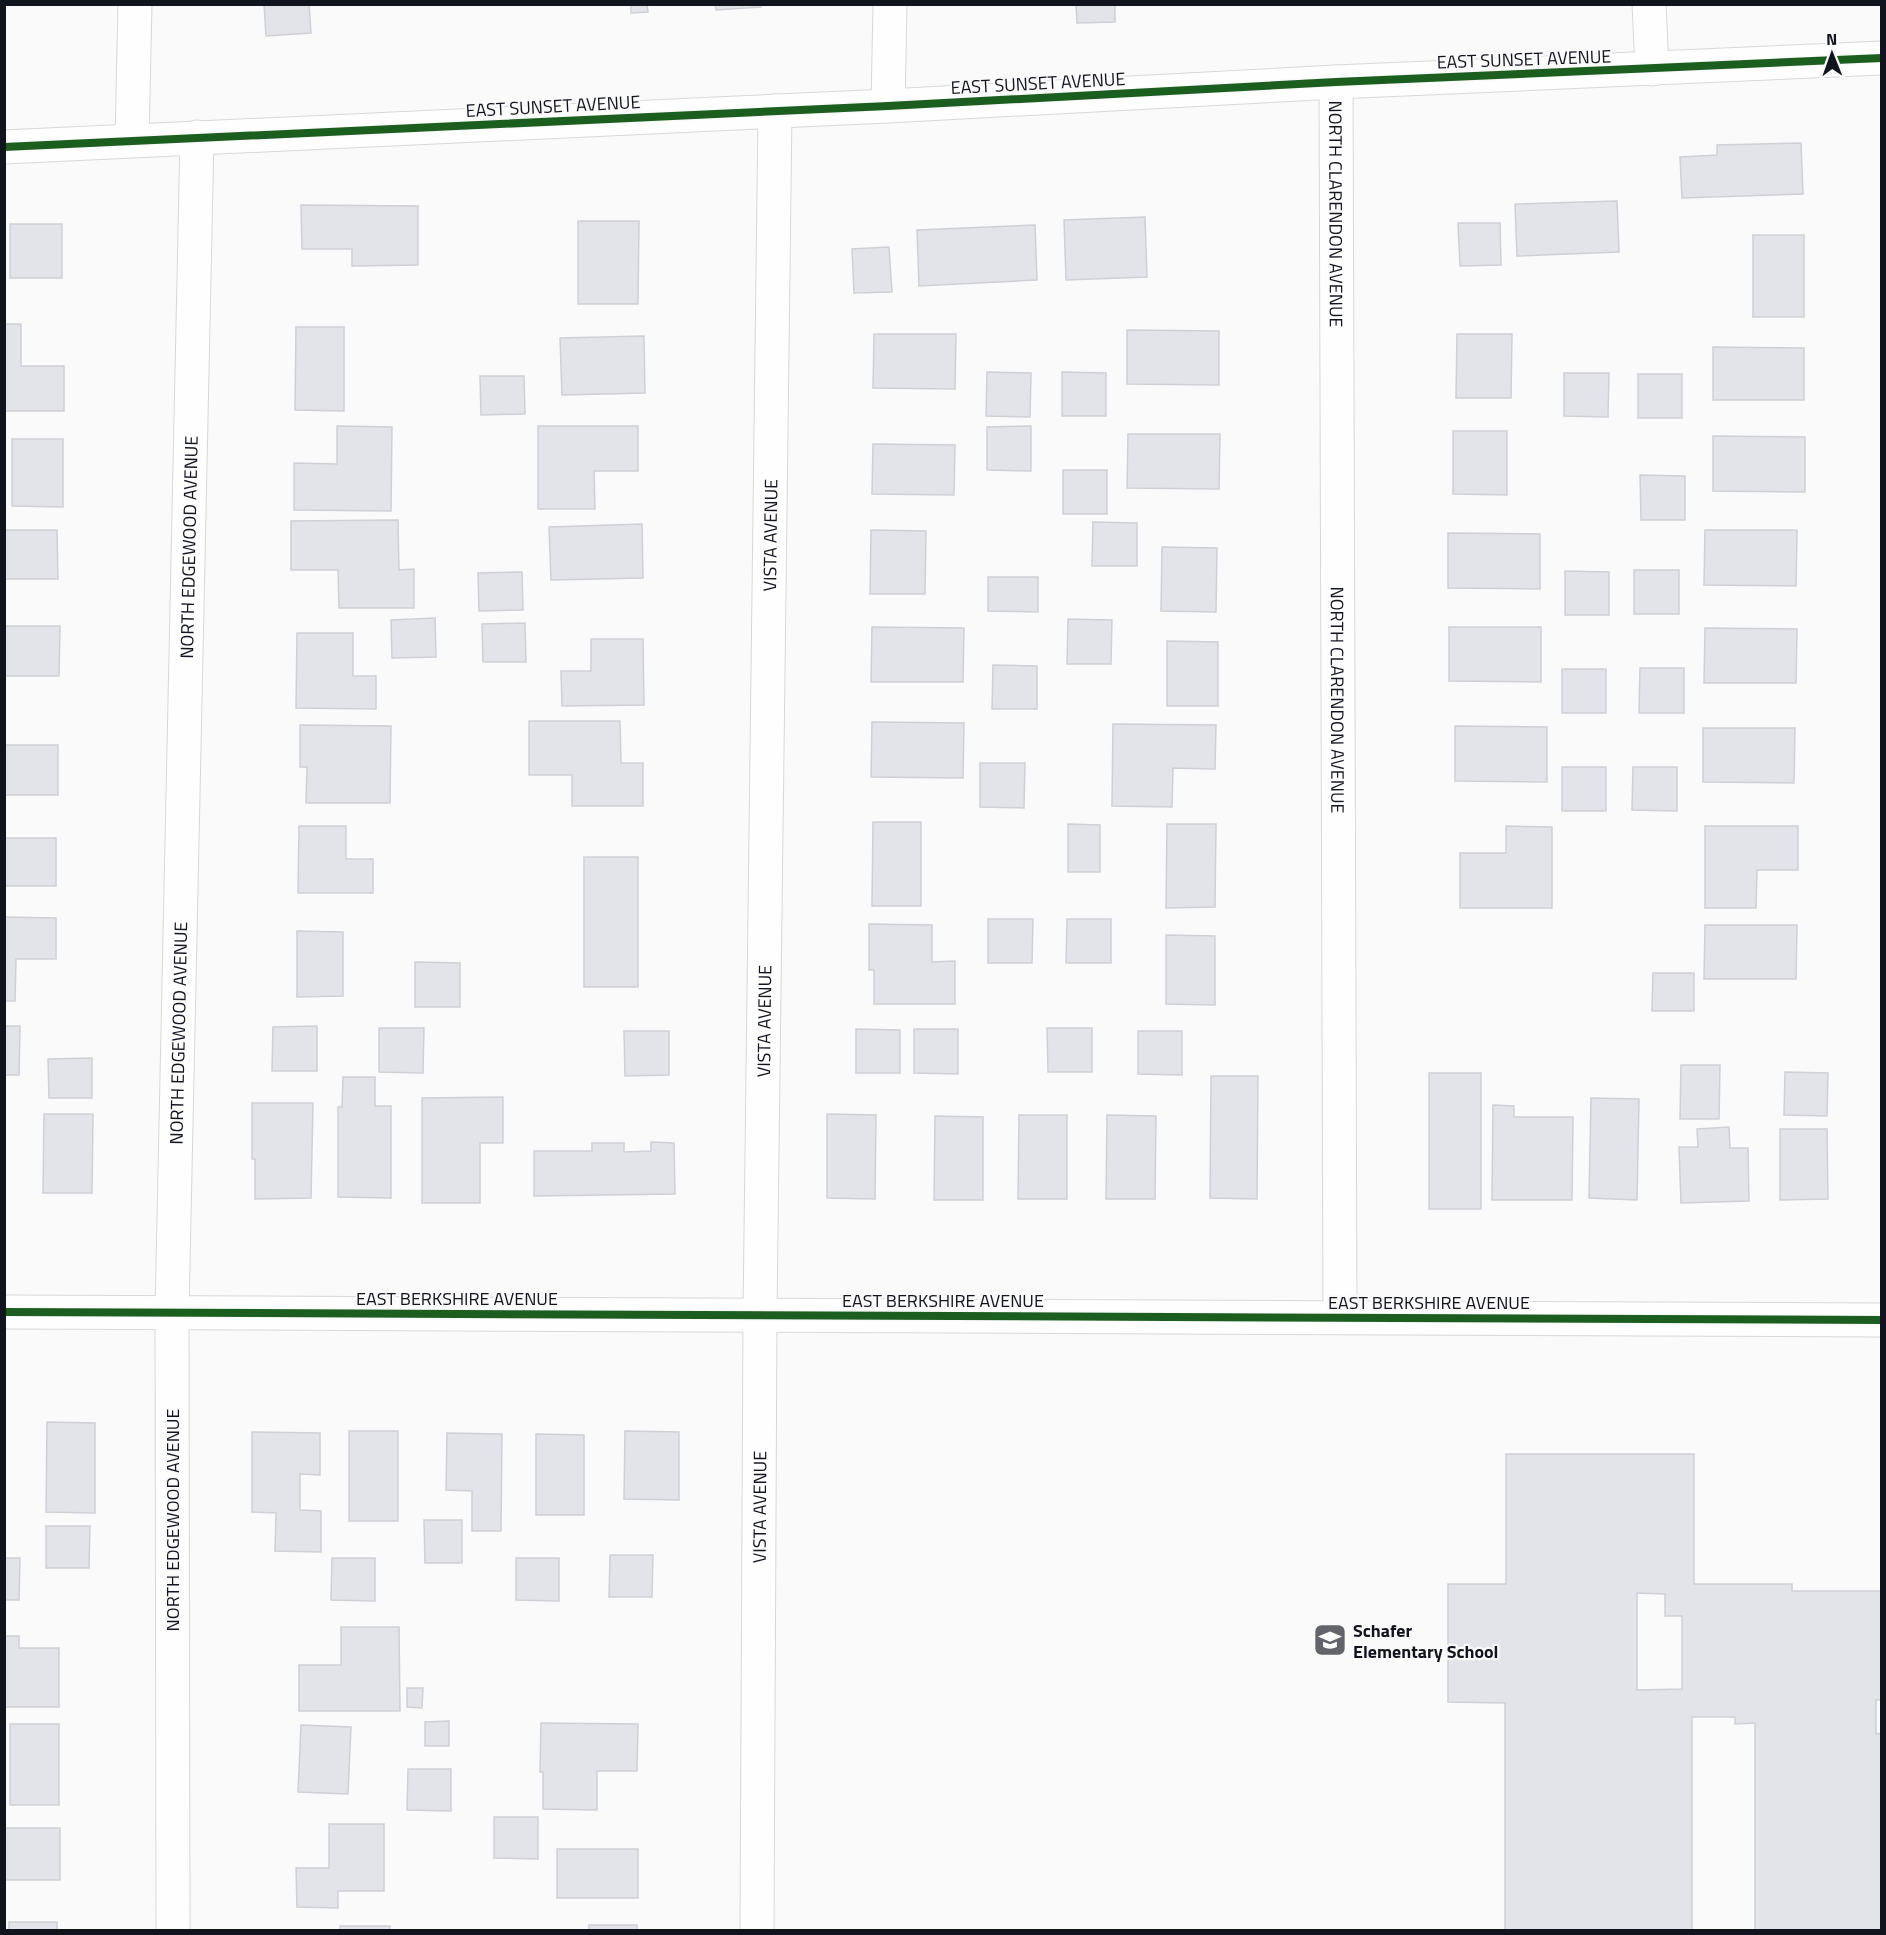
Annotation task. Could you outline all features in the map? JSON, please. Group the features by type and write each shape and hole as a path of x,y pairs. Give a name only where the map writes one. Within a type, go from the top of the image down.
{"street":[{"path":"4,147 132,140 135,4"},
{"path":"888,106 890,4"},
{"path":"1649,4 1652,69"},
{"name":"EAST SUNSET AVENUE","path":"132,140 1881,58"},
{"name":"NORTH CLARENDON AVENUE","path":"1336,82 1340,1317"},
{"name":"VISTA AVENUE","path":"757,1930 760,1314 774,111"},
{"name":"NORTH EDGEWOOD AVENUE","path":"173,1930 172,1312 197,137"},
{"name":"EAST BERKSHIRE AVENUE","path":"4,1312 1881,1320"}],"building":[{"path":"264,4 309,4 311,33 266,36"},
{"path":"631,4 647,4 648,12 631,13"},
{"path":"715,4 761,4 761,7 716,10"},
{"path":"1076,4 1115,4 1115,22 1077,23"},
{"path":"1801,143 1803,194 1682,198 1680,157 1717,155 1717,145"},
{"path":"1617,201 1619,252 1517,256 1515,204"},
{"path":"301,205 418,206 418,265 352,266 352,249 302,249"},
{"path":"1145,217 1147,277 1066,280 1064,220"},
{"path":"578,221 639,221 638,304 578,304"},
{"path":"1458,223 1500,223 1501,265 1460,266"},
{"path":"10,224 62,224 62,278 10,278"},
{"path":"1035,225 1037,280 919,286 917,230"},
{"path":"1753,235 1804,235 1804,317 1753,317"},
{"path":"889,247 892,292 854,293 852,249"},
{"path":"4,324 21,324 21,366 64,366 64,411 4,411"},
{"path":"296,327 344,327 344,411 295,410"},
{"path":"1127,330 1219,331 1219,385 1127,384"},
{"path":"874,334 956,334 955,389 873,388"},
{"path":"1457,334 1512,334 1511,398 1456,398"},
{"path":"644,336 645,393 562,395 560,338"},
{"path":"1713,347 1804,348 1804,400 1713,400"},
{"path":"987,372 1031,373 1030,417 986,416"},
{"path":"1062,372 1106,373 1106,416 1062,416"},
{"path":"1564,373 1609,373 1608,417 1564,416"},
{"path":"1638,374 1682,374 1682,418 1638,418"},
{"path":"480,376 524,376 525,414 481,415"},
{"path":"337,426 392,427 391,511 294,510 294,463 337,464"},
{"path":"538,426 638,426 638,471 594,471 595,509 538,509"},
{"path":"1031,426 1031,471 987,470 987,427"},
{"path":"1453,431 1507,431 1507,495 1453,494"},
{"path":"1128,434 1220,434 1219,489 1127,488"},
{"path":"1713,436 1805,437 1805,492 1713,491"},
{"path":"12,439 63,439 63,507 12,506"},
{"path":"873,444 955,445 954,495 872,494"},
{"path":"1063,470 1107,470 1107,514 1063,514"},
{"path":"1640,475 1685,476 1685,520 1641,520"},
{"path":"398,520 399,570 414,569 414,608 339,608 338,570 291,570 291,521"},
{"path":"1093,522 1137,523 1137,566 1092,566"},
{"path":"642,524 643,578 551,580 549,527"},
{"path":"4,530 57,530 58,579 4,579"},
{"path":"871,530 926,531 925,594 870,594"},
{"path":"1705,530 1797,530 1796,586 1704,585"},
{"path":"1448,533 1540,534 1540,589 1448,588"},
{"path":"1162,547 1217,548 1216,612 1161,611"},
{"path":"1634,570 1679,570 1679,614 1634,614"},
{"path":"1565,571 1609,572 1609,615 1565,615"},
{"path":"522,572 523,610 479,611 478,573"},
{"path":"988,577 1038,577 1038,612 988,611"},
{"path":"435,618 436,657 392,658 391,620"},
{"path":"1068,619 1112,620 1111,664 1067,664"},
{"path":"525,623 526,662 483,662 482,624"},
{"path":"4,626 60,626 59,676 4,676"},
{"path":"872,627 964,628 963,682 871,682"},
{"path":"1449,627 1541,627 1541,682 1449,681"},
{"path":"1705,628 1797,629 1796,683 1704,683"},
{"path":"297,633 353,633 353,676 376,676 376,709 296,708"},
{"path":"591,639 643,639 644,705 562,706 561,671 591,671"},
{"path":"1167,641 1218,642 1218,706 1167,706"},
{"path":"993,665 1037,666 1037,709 992,709"},
{"path":"1640,668 1684,668 1684,713 1639,713"},
{"path":"1562,669 1606,669 1606,713 1562,713"},
{"path":"529,721 620,721 621,763 643,763 643,806 572,806 572,775 529,775"},
{"path":"872,722 964,723 963,778 871,777"},
{"path":"1113,724 1216,725 1215,769 1173,768 1172,807 1112,806"},
{"path":"300,725 391,726 390,803 306,803 307,767 300,767"},
{"path":"1455,726 1547,727 1547,782 1455,781"},
{"path":"1703,728 1795,728 1794,783 1703,782"},
{"path":"4,745 58,745 58,795 4,795"},
{"path":"980,763 1025,763 1024,808 980,807"},
{"path":"1562,767 1606,767 1606,811 1562,811"},
{"path":"1633,767 1677,767 1677,811 1632,810"},
{"path":"873,822 921,822 921,906 872,906"},
{"path":"1068,824 1100,825 1100,872 1068,872"},
{"path":"1167,824 1216,824 1215,907 1166,908"},
{"path":"299,826 346,826 346,859 373,859 373,893 298,893"},
{"path":"1506,826 1552,827 1552,908 1460,908 1460,853 1506,853"},
{"path":"1705,826 1798,826 1798,870 1757,870 1756,908 1705,908"},
{"path":"4,838 56,838 56,886 4,886"},
{"path":"584,857 638,857 638,987 584,987"},
{"path":"4,917 56,918 56,959 16,959 15,1001 4,1001"},
{"path":"988,919 1033,919 1032,963 988,963"},
{"path":"1067,919 1111,919 1111,963 1066,963"},
{"path":"869,924 932,925 932,962 955,961 955,1004 874,1004 874,970 869,970"},
{"path":"1705,925 1797,925 1796,979 1704,979"},
{"path":"297,931 343,932 343,996 297,997"},
{"path":"1166,935 1215,936 1215,1005 1166,1004"},
{"path":"415,962 460,963 460,1007 415,1007"},
{"path":"1653,973 1694,973 1694,1011 1652,1011"},
{"path":"4,1026 20,1026 19,1075 4,1075"},
{"path":"317,1026 317,1071 272,1071 273,1027"},
{"path":"379,1028 424,1028 423,1073 379,1072"},
{"path":"1047,1028 1092,1028 1092,1072 1048,1072"},
{"path":"856,1029 900,1030 900,1073 856,1073"},
{"path":"914,1029 958,1029 958,1074 914,1073"},
{"path":"624,1031 669,1031 669,1075 625,1076"},
{"path":"1138,1031 1182,1031 1182,1075 1138,1074"},
{"path":"92,1058 92,1098 49,1098 48,1059"},
{"path":"1681,1065 1720,1065 1719,1119 1680,1119"},
{"path":"1785,1072 1828,1073 1827,1116 1784,1115"},
{"path":"1429,1073 1481,1073 1481,1209 1429,1209"},
{"path":"1211,1076 1258,1076 1257,1199 1210,1198"},
{"path":"343,1077 375,1077 375,1106 391,1106 391,1198 338,1197 338,1107 342,1107"},
{"path":"503,1097 503,1143 480,1143 480,1203 422,1203 422,1098"},
{"path":"1591,1098 1639,1099 1637,1200 1589,1198"},
{"path":"252,1103 313,1103 311,1198 255,1199"},
{"path":"1493,1105 1514,1106 1514,1117 1573,1117 1572,1200 1492,1200"},
{"path":"44,1114 93,1114 92,1193 43,1193"},
{"path":"827,1114 876,1115 875,1199 827,1198"},
{"path":"1019,1115 1067,1115 1067,1199 1018,1199"},
{"path":"1107,1115 1156,1116 1155,1199 1106,1199"},
{"path":"935,1116 983,1117 983,1200 934,1200"},
{"path":"1729,1127 1730,1148 1748,1148 1749,1201 1681,1203 1679,1147 1698,1147 1697,1129"},
{"path":"1780,1129 1827,1129 1828,1199 1780,1200"},
{"path":"651,1142 674,1143 675,1194 534,1196 534,1151 592,1151 592,1143 624,1143 624,1152 651,1151"},
{"path":"47,1422 95,1423 95,1513 46,1512"},
{"path":"349,1431 398,1431 398,1521 349,1521"},
{"path":"625,1431 679,1432 679,1500 624,1499"},
{"path":"252,1432 320,1433 320,1475 300,1474 300,1510 321,1511 321,1552 275,1551 276,1513 252,1512"},
{"path":"447,1433 502,1434 501,1531 472,1531 472,1491 446,1490"},
{"path":"536,1434 584,1435 584,1515 536,1515"},
{"path":"1506,1454 1694,1454 1694,1584 1792,1584 1792,1591 1882,1591 1882,1700 1876,1700 1876,1734 1882,1733 1882,1930 1755,1930 1755,1723 1735,1724 1735,1717 1692,1717 1692,1930 1505,1930 1505,1703 1448,1702 1448,1584 1506,1584","holes":["1637,1593 1665,1594 1665,1616 1682,1616 1682,1689 1637,1690"]},
{"path":"424,1520 462,1520 462,1563 425,1563"},
{"path":"46,1526 90,1526 89,1568 46,1568"},
{"path":"610,1555 653,1555 652,1597 609,1597"},
{"path":"4,1558 20,1558 19,1600 4,1600"},
{"path":"332,1558 375,1558 375,1601 331,1600"},
{"path":"516,1558 559,1558 559,1601 516,1600"},
{"path":"341,1627 399,1627 400,1711 299,1711 299,1665 341,1665"},
{"path":"4,1636 19,1636 19,1648 59,1648 59,1707 4,1707"},
{"path":"407,1688 423,1688 422,1708 407,1707"},
{"path":"449,1721 449,1746 425,1746 425,1722"},
{"path":"541,1723 638,1724 637,1771 597,1771 597,1810 543,1809 543,1772 540,1772"},
{"path":"10,1724 59,1724 59,1805 10,1805"},
{"path":"301,1725 351,1727 348,1794 298,1792"},
{"path":"408,1769 451,1769 451,1811 407,1810"},
{"path":"494,1817 538,1817 538,1859 494,1858"},
{"path":"329,1824 384,1824 384,1891 338,1891 338,1908 297,1907 296,1868 329,1868"},
{"path":"4,1828 60,1828 60,1880 4,1880"},
{"path":"557,1849 638,1849 638,1898 557,1898"},
{"path":"9,1922 57,1922 57,1930 9,1930"},
{"path":"589,1925 637,1925 637,1930 589,1930"},
{"path":"340,1926 390,1926 390,1930 340,1930"}],"cycle path":[{"path":"4,147 888,106 1336,82 1882,58"},
{"path":"4,1312 1882,1320"}],"place":[{"name":"Schafer Elementary School","path":"1330,1640"}]}
